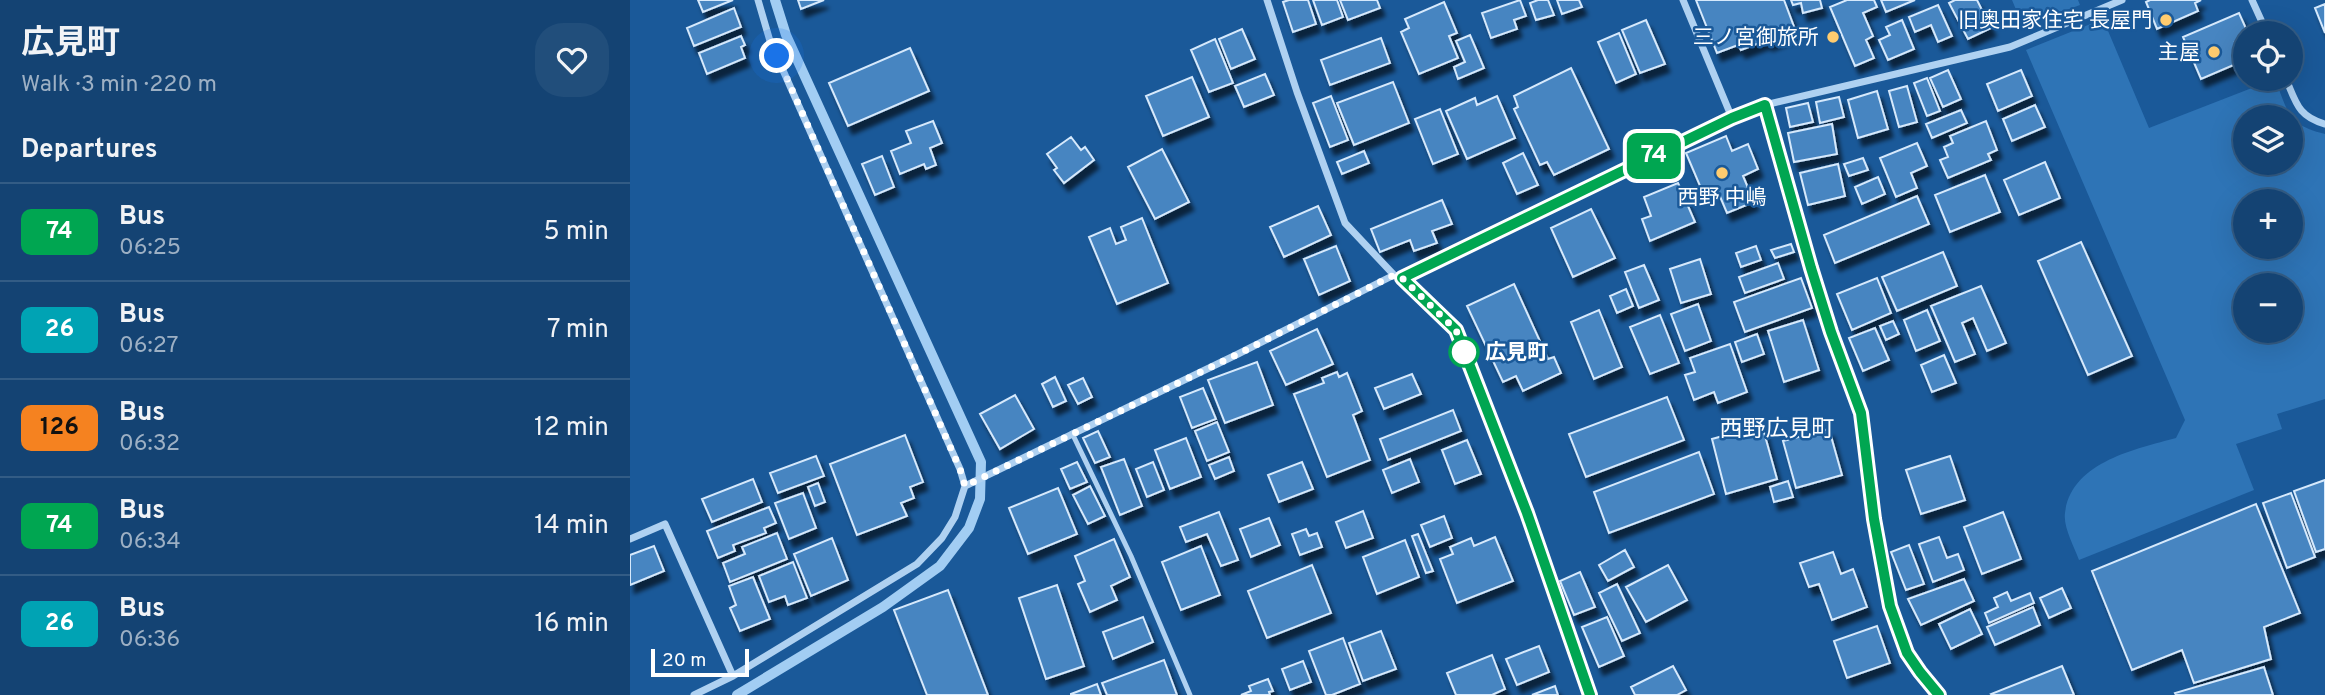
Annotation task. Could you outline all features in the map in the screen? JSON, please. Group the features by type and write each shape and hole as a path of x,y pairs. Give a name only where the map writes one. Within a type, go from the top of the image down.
{"street":[{"path":"694,695 733,676 917,564 942,538 955,517 965,486 960,469 770,41 758,0"},
{"path":"1267,0 1345,223 1394,275 1402,278 1456,330 1527,513 1590,695"},
{"path":"1683,0 1732,118"},
{"path":"1402,278 1732,118 1765,105 2010,47 2122,0"},
{"path":"2252,0 2262,21"},
{"path":"2291,91 2300,111 2325,124"},
{"path":"1765,105 1811,268 1861,413 1874,519 1890,606 1907,653 1939,695"},
{"path":"965,486 1394,275"},
{"path":"630,539 665,524 733,676"}],"lane":[{"path":"1072,433 1191,695"}],"shaded area":[{"path":"2012,0 2078,0 2080,5 2034,22 2017,12"},
{"path":"2103,19 2149,128 2244,91 2280,91 2286,105 2233,105 2233,175 2303,175 2303,126 2325,134 2325,399 2277,414 2282,429 2236,444 2254,490 2079,560 2067,530 2065,513 2070,496 2079,481 2108,460 2176,438 2185,420 2026,50"}],"building":[{"path":"698,0 733,0 703,12"},
{"path":"798,0 824,0 801,9"},
{"path":"1308,0 1316,24 1293,32 1283,2"},
{"path":"1313,0 1337,0 1343,17 1322,25"},
{"path":"1340,0 1377,0 1380,8 1348,20"},
{"path":"1520,0 1526,16 1514,20 1517,29 1491,38 1482,13"},
{"path":"1548,0 1554,15 1536,20 1530,3"},
{"path":"1557,0 1579,0 1582,7 1562,14"},
{"path":"1696,0 1784,0 1796,32 1768,43 1767,40 1741,50 1738,45 1717,53"},
{"path":"1791,0 1820,0 1822,8 1803,13 1801,3 1793,5"},
{"path":"1847,0 1874,0 1877,7 1863,13 1873,36 1866,40 1874,58 1855,66 1830,7"},
{"path":"1881,0 1915,0 1886,12"},
{"path":"1955,0 1977,0 1991,28 1968,39 1949,3"},
{"name":"旧奥田家住宅 長屋門","path":"2201,0 2195,3 2198,11 2157,29 2146,2"},
{"path":"1444,2 1457,33 1449,36 1458,58 1419,74 1401,32 1409,28 1405,19"},
{"path":"2325,4 2325,33 2315,8"},
{"path":"1938,5 1952,36 1938,42 1931,25 1915,32 1909,17"},
{"path":"734,8 741,27 694,46 687,28"},
{"name":"主屋","path":"2239,13 2243,21 2233,21 2233,65 2201,79 2183,37"},
{"path":"1646,20 1665,64 1640,73 1622,30"},
{"path":"1902,20 1914,49 1888,60 1879,40 1890,35 1886,27"},
{"path":"1242,29 1255,59 1231,69 1219,39"},
{"path":"1619,33 1636,74 1616,83 1598,42"},
{"path":"1470,35 1484,68 1458,79 1454,67 1465,62 1456,41"},
{"path":"741,36 745,45 741,47 745,58 707,74 699,53"},
{"path":"1381,38 1390,63 1330,85 1321,60"},
{"path":"1215,39 1233,83 1209,92 1191,50"},
{"path":"910,48 929,91 848,126 829,83"},
{"path":"1571,68 1609,149 1554,175 1547,162 1540,165 1514,109 1518,107 1514,96"},
{"path":"1948,70 1961,99 1943,107 1930,78"},
{"path":"2021,70 2032,96 1998,111 1987,84"},
{"path":"1265,74 1274,95 1244,107 1235,86"},
{"path":"1192,77 1209,117 1163,136 1146,96"},
{"path":"1927,78 1940,111 1927,116 1914,83"},
{"path":"1393,82 1409,123 1354,145 1337,103"},
{"path":"1907,86 1917,122 1899,127 1889,91"},
{"path":"1877,91 1888,129 1858,138 1848,100"},
{"path":"1331,96 1348,140 1330,147 1313,103"},
{"path":"1497,96 1515,138 1467,159 1446,111 1475,98 1477,105"},
{"path":"1839,97 1844,117 1820,123 1816,102"},
{"path":"1808,103 1813,122 1790,127 1786,108"},
{"path":"2035,105 2045,127 2012,141 2003,119"},
{"path":"1440,109 1458,154 1433,164 1415,119"},
{"path":"1961,110 1967,123 1932,138 1926,124"},
{"path":"933,121 942,143 930,148 936,165 926,169 924,164 900,174 891,151 911,143 906,131"},
{"path":"1986,121 1997,150 1988,154 1991,160 1948,178 1940,160 1948,157 1944,147 1953,143 1950,136"},
{"path":"1832,124 1837,154 1794,162 1788,133"},
{"name":"西野 中嶋","path":"1726,136 1732,151 1748,144 1758,169 1743,176 1754,202 1727,213 1716,187 1703,193 1686,153"},
{"path":"1071,137 1081,150 1085,147 1094,160 1064,183 1047,154"},
{"path":"1917,143 1927,166 1911,173 1917,188 1896,197 1880,158"},
{"path":"1162,149 1189,202 1155,219 1128,167"},
{"path":"1364,151 1369,163 1342,174 1337,162"},
{"path":"1523,153 1538,185 1517,194 1503,163"},
{"path":"882,156 894,187 875,195 862,164"},
{"path":"1863,158 1868,170 1849,176 1844,164"},
{"path":"2045,162 2060,198 2019,215 2004,180"},
{"path":"1838,164 1845,196 1808,205 1800,173"},
{"path":"1985,175 2000,212 1950,232 1935,195"},
{"path":"1878,177 1885,194 1862,204 1855,187"},
{"path":"1678,183 1695,222 1650,241 1642,219 1651,216 1644,197"},
{"path":"1917,196 1929,224 1835,263 1824,235"},
{"path":"1442,200 1452,224 1432,231 1437,243 1414,251 1410,240 1380,252 1371,229"},
{"path":"1318,206 1331,235 1284,257 1270,227"},
{"path":"1591,209 1615,258 1573,277 1551,228"},
{"path":"1142,218 1168,283 1117,304 1089,237 1110,228 1116,244 1126,240 1121,227"},
{"path":"2081,242 2132,356 2088,375 2038,261"},
{"path":"1791,244 1794,252 1775,258 1771,250"},
{"path":"1336,246 1350,281 1319,295 1304,259"},
{"path":"1756,246 1761,260 1741,267 1736,253"},
{"path":"1943,252 1957,286 1897,311 1882,277"},
{"path":"1700,259 1711,294 1681,303 1670,269"},
{"path":"1778,263 1784,279 1745,293 1739,277"},
{"path":"1644,265 1659,300 1639,308 1625,272"},
{"path":"1801,278 1812,308 1745,332 1734,302"},
{"path":"1877,278 1891,313 1852,330 1837,294"},
{"path":"1514,284 1548,359 1554,357 1561,373 1523,391 1516,376 1503,382 1467,306"},
{"path":"1981,286 2006,343 1987,351 1973,318 1962,323 1975,354 1955,362 1931,306"},
{"path":"1626,289 1633,306 1617,313 1610,296"},
{"path":"1698,304 1711,341 1685,351 1671,314"},
{"path":"1599,310 1622,367 1594,379 1571,322"},
{"path":"1927,310 1940,341 1916,351 1904,320"},
{"path":"1660,315 1679,363 1650,374 1630,327"},
{"path":"1803,320 1819,370 1784,382 1768,331"},
{"path":"1893,321 1899,334 1886,340 1880,326"},
{"path":"1875,328 1889,360 1863,371 1849,338"},
{"path":"1317,329 1333,364 1286,385 1270,351"},
{"path":"1757,334 1764,354 1742,362 1735,342"},
{"path":"1730,344 1747,392 1718,403 1714,392 1694,400 1685,375 1695,372 1690,358"},
{"path":"1944,355 1956,383 1932,392 1921,365"},
{"path":"1257,362 1273,405 1225,423 1208,380"},
{"path":"1337,372 1339,377 1347,373 1362,411 1353,415 1370,460 1327,477 1294,394 1324,383 1322,378"},
{"path":"1412,374 1421,394 1384,409 1375,388"},
{"path":"1055,377 1066,401 1053,407 1042,384"},
{"path":"1083,378 1092,397 1078,404 1068,385"},
{"path":"1203,388 1216,419 1192,428 1180,397"},
{"path":"1015,395 1034,429 1000,449 980,414"},
{"path":"1667,397 1684,440 1586,477 1569,434"},
{"path":"1453,410 1461,431 1388,460 1380,439"},
{"path":"1217,422 1229,452 1207,461 1195,431"},
{"path":"1762,425 1777,479 1726,494 1712,439"},
{"path":"1829,429 1842,475 1796,488 1783,441"},
{"path":"1098,431 1110,457 1095,463 1083,438"},
{"path":"905,435 923,482 910,487 914,498 901,503 907,516 857,535 830,464"},
{"path":"1186,438 1201,477 1170,489 1155,450"},
{"path":"1467,440 1481,474 1455,484 1442,450"},
{"path":"1699,452 1714,494 1609,533 1594,492"},
{"path":"816,456 824,476 778,493 770,473"},
{"path":"1950,456 1965,500 1921,514 1906,470"},
{"path":"1229,457 1234,471 1215,479 1209,465"},
{"path":"1124,459 1142,506 1120,515 1101,467"},
{"path":"1410,459 1419,482 1392,493 1383,470"},
{"path":"1077,462 1087,482 1070,489 1061,469"},
{"path":"1153,462 1164,490 1147,497 1136,469"},
{"path":"1302,462 1313,489 1279,502 1268,475"},
{"path":"753,479 762,502 712,522 702,499"},
{"path":"2325,480 2325,549 2316,552 2294,491"},
{"path":"1788,481 1793,497 1774,502 1770,487"},
{"path":"818,483 825,502 815,506 808,487"},
{"path":"1090,486 1105,516 1088,524 1073,495"},
{"path":"1058,488 1077,534 1028,554 1009,508"},
{"path":"803,493 816,528 789,539 775,503"},
{"path":"2291,493 2315,557 2287,568 2263,503"},
{"path":"2256,504 2300,613 2264,627 2271,659 2194,683 2182,650 2132,670 2092,571"},
{"path":"769,507 776,523 764,528 766,533 733,545 735,551 718,558 707,531"},
{"path":"1363,511 1373,538 1346,548 1336,522"},
{"path":"1219,512 1238,560 1221,566 1207,534 1186,542 1180,527"},
{"path":"2003,512 2021,559 1982,574 1964,527"},
{"path":"1444,516 1452,538 1430,547 1421,525"},
{"path":"1269,518 1280,545 1251,557 1240,529"},
{"path":"1306,529 1309,536 1317,533 1322,547 1300,555 1292,534"},
{"path":"777,533 787,559 730,582 723,563 745,554 742,547"},
{"path":"1418,534 1433,571 1426,573 1412,536"},
{"path":"1495,537 1513,581 1457,603 1440,559 1453,554 1450,547 1471,538 1474,546"},
{"path":"1939,537 1947,558 1958,554 1964,570 1933,582 1919,544"},
{"path":"832,538 848,580 811,596 794,554"},
{"path":"1114,539 1130,577 1111,586 1117,600 1090,612 1078,584 1085,581 1075,556"},
{"path":"1405,540 1419,577 1377,594 1363,557"},
{"path":"1909,545 1924,584 1906,590 1891,552"},
{"path":"654,546 664,571 630,585 630,555"},
{"path":"1201,546 1220,595 1181,610 1162,562"},
{"path":"1625,550 1634,567 1608,581 1599,565"},
{"path":"1833,552 1841,574 1853,569 1867,607 1832,620 1819,584 1809,587 1800,563"},
{"path":"793,562 807,598 788,605 785,596 769,602 759,576"},
{"path":"1312,565 1331,613 1267,638 1248,591"},
{"path":"1668,565 1687,600 1646,622 1626,587"},
{"path":"1580,572 1595,607 1574,615 1560,581"},
{"path":"753,577 770,619 740,631 730,608 736,605 729,586"},
{"path":"1964,579 1974,601 1921,625 1908,599"},
{"path":"1617,584 1640,633 1622,641 1599,593"},
{"path":"1057,585 1084,666 1046,679 1019,598"},
{"path":"2062,588 2071,608 2049,618 2040,598"},
{"path":"948,590 988,695 927,695 894,610"},
{"path":"2007,592 2011,601 2030,593 2034,603 1989,623 1985,613 1998,607 1994,598"},
{"path":"2033,607 2040,625 1995,645 1987,627"},
{"path":"1970,609 1982,634 1951,649 1939,624"},
{"path":"1143,617 1153,642 1113,659 1103,632"},
{"path":"1607,617 1624,656 1599,667 1582,627"},
{"path":"1877,626 1890,663 1847,678 1834,641"},
{"path":"1381,631 1396,669 1363,681 1349,643"},
{"path":"1343,638 1360,684 1326,695 1309,651"},
{"path":"1539,646 1549,672 1517,685 1506,659"},
{"path":"1492,655 1505,689 1492,695 1456,695 1447,673"},
{"path":"1164,660 1177,695 1107,695 1102,683"},
{"path":"1303,661 1311,682 1290,690 1282,669"},
{"path":"1673,666 1686,690 1677,695 1635,695 1631,687"},
{"path":"2062,666 2074,695 1991,694"},
{"path":"2264,667 2273,695 2175,693"},
{"path":"1268,679 1273,691 1269,692 1270,695 1241,695 1251,691 1249,686"},
{"path":"1097,684 1101,695 1071,695 1071,694"},
{"path":"1555,686 1558,695 1532,695"}],"waterway":[{"path":"737,695 883,607 940,566 969,528 980,499 981,462 786,35 775,0"}],"bus line":[{"name":"74","path":"1590,695 1527,513 1456,330 1402,278 1732,118 1765,105 1811,268 1861,413 1874,519 1890,606 1907,653 1939,695"}],"place":[{"name":"旧奥田家住宅 長屋門","path":"2166,20"},
{"name":"三ノ宮御旅所","path":"1833,37"},
{"name":"主屋","path":"2214,52"},
{"name":"西野 中嶋","path":"1722,173"},
{"name":"広見町","path":"1464,352"}],"district":[{"name":"西野広見町","path":"1777,428"}],"route":[{"path":"777,56 960,469 965,486 1394,275 1402,278 1456,330 1464,352"}]}
